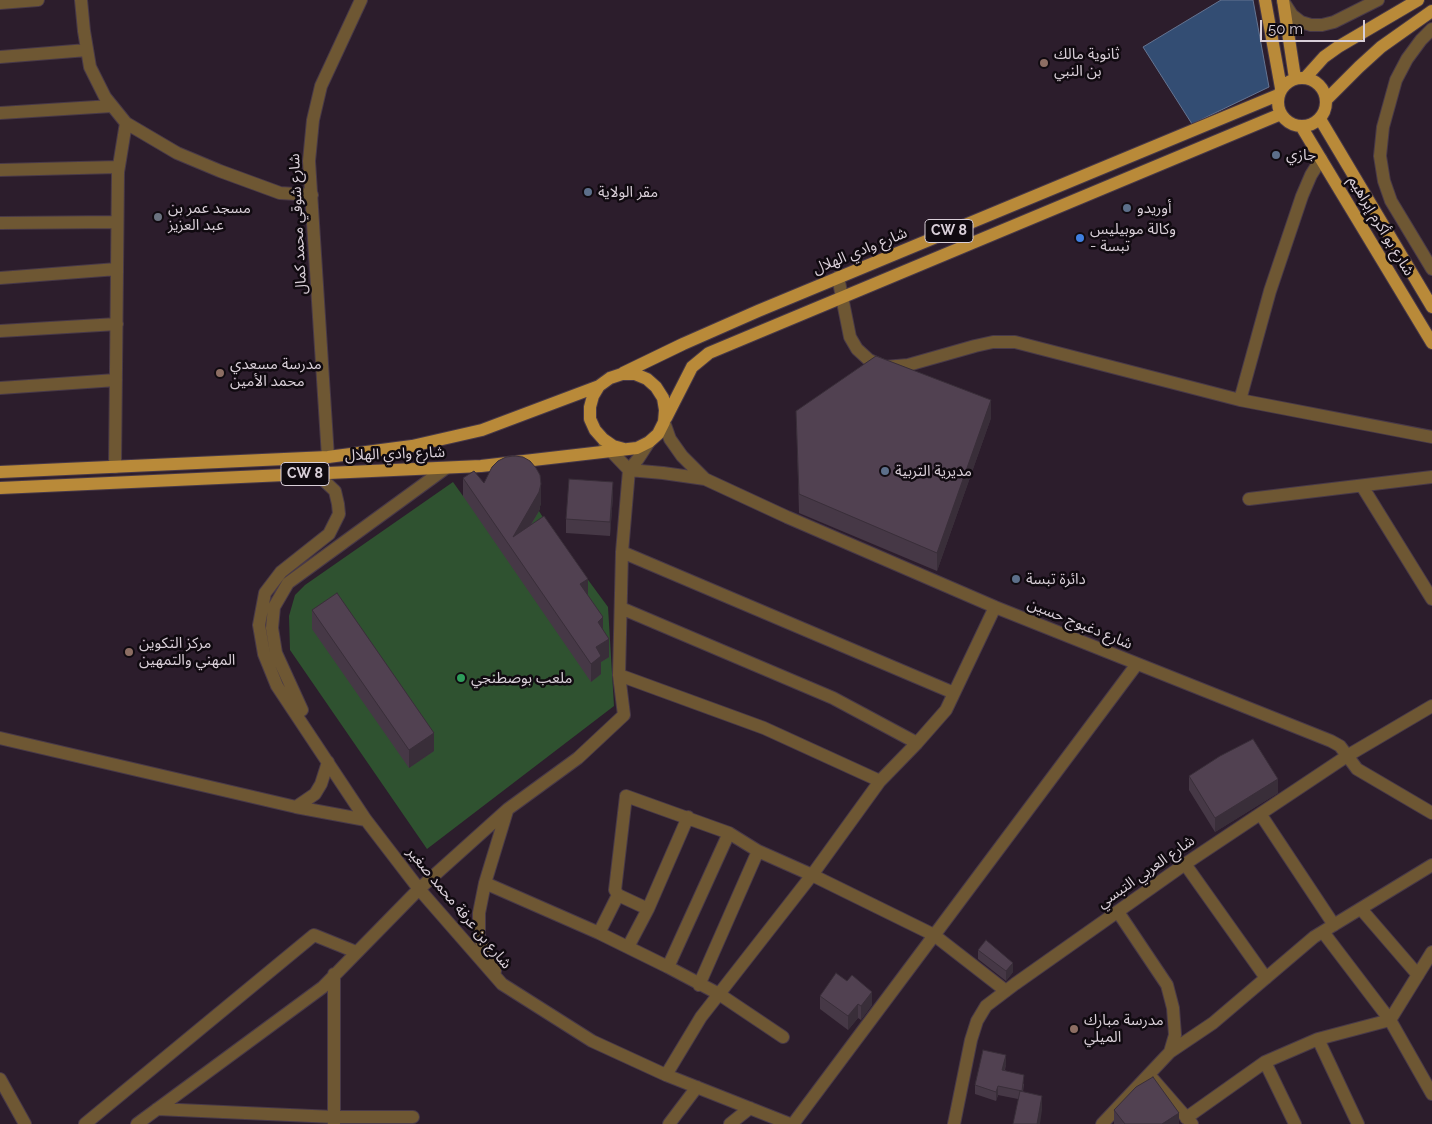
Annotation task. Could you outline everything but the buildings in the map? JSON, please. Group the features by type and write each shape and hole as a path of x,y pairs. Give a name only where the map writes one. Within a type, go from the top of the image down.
{"main road":[{"path":"1265,0 1280,92 1278,108 1286,121 1293,125 1308,126 1320,119 1327,100 1320,85 1314,80 1300,78"},
{"path":"1280,92 1286,83 1300,78 1338,47 1418,0"},
{"path":"1283,1 1300,78"},
{"path":"1327,100 1381,47 1432,11"},
{"name":"شارع وادي الهلال","path":"622,374 691,340 838,277 1280,92"},
{"name":"CW 8","path":"664,422 692,367 709,352 1281,114"},
{"name":"شارع بو أكرم إبراهيم","path":"1320,119 1432,307"},
{"name":"شارع بو أكرم إبراهيم","path":"1301,126 1432,343"},
{"path":"622,374 635,374 647,378 663,398 664,422 658,434 649,442 637,448 624,449 613,446 602,439 590,419 590,407 593,396 599,386 610,378 622,374"},
{"name":"شارع وادي الهلال","path":"0,472 328,457 412,446 482,430 599,386"},
{"name":"CW 8","path":"610,450 624,449"},
{"name":"شارع وادي الهلال","path":"0,488 481,466 610,450"}],"street":[{"path":"0,3 38,0"},
{"path":"81,0 90,67 105,97 126,123 177,153 220,171 280,193 312,195"},
{"name":"شارع شوقي محمد كمال","path":"328,457 309,161 313,120 322,86 360,0"},
{"path":"1283,1 1292,15 1302,22 1322,26 1378,0"},
{"name":"شارع بو أكرم إبراهيم","path":"1432,29 1420,40 1406,59 1396,80 1388,103 1380,156 1384,181 1391,201 1432,269"},
{"path":"0,57 87,50"},
{"path":"0,113 112,106"},
{"path":"116,467 118,167 126,123"},
{"path":"1240,400 1270,291 1302,196 1321,159"},
{"path":"0,170 118,167"},
{"path":"0,223 117,222"},
{"path":"0,278 117,269"},
{"path":"838,277 850,337 857,349 869,360 885,367 908,365 993,342 1015,342 1240,400 1432,437"},
{"path":"0,331 117,324"},
{"path":"0,388 116,380"},
{"path":"664,422 670,439 682,456 705,479"},
{"path":"602,439 629,470 705,479"},
{"path":"137,1124 323,987 419,889 508,809 578,758 624,715 619,675 622,552 629,470 649,442"},
{"name":"شارع بن عرفة محمد صغير","path":"328,762 288,683 276,653 272,628 274,607 288,583 446,468"},
{"name":"شارع بن عرفة محمد صغير","path":"316,473 335,491 339,514 329,534 282,572 265,593 259,625 264,654 277,686 366,820 419,889 502,984 592,1042 666,1075 792,1124"},
{"path":"1249,499 1432,477"},
{"name":"شارع دغبوج حسين","path":"705,479 787,517 995,606 1331,741 1340,746 1358,770 1432,813"},
{"path":"1362,486 1432,599"},
{"path":"622,552 954,693"},
{"path":"666,1075 701,1017 812,875 880,781 946,710 995,606"},
{"path":"621,608 833,698 917,743"},
{"path":"792,1124 1137,664"},
{"path":"619,675 764,728 880,781"},
{"name":"شارع العربي التبسي","path":"954,1124 971,1040 977,1021 986,1006 1185,864 1347,756 1432,706"},
{"path":"0,738 296,807 366,820"},
{"path":"296,807 315,794 322,784 328,762"},
{"path":"648,909 618,895 615,890 626,796 729,833 758,851 812,875 934,935 1006,991"},
{"path":"502,984 479,937 479,913 485,883 508,809"},
{"path":"1261,815 1334,925"},
{"path":"628,947 648,909 688,817"},
{"path":"668,967 729,833"},
{"path":"699,985 758,851"},
{"path":"1185,864 1266,978"},
{"path":"1102,1124 1170,1052 1213,1023 1314,937 1432,865"},
{"path":"485,883 599,933 668,967 719,994 783,1037"},
{"path":"599,933 618,895"},
{"path":"1360,909 1418,975"},
{"path":"1118,912 1167,985 1173,1008 1175,1035 1170,1052"},
{"path":"1323,932 1390,1020 1432,1094"},
{"path":"85,1124 314,935 356,952"},
{"path":"1149,1074 1189,1121 1266,1062 1318,1038 1390,1020 1432,952"},
{"path":"334,974 334,1120"},
{"path":"1318,1038 1358,1124"},
{"path":"1266,1062 1295,1124"},
{"path":"0,1079 26,1124"},
{"path":"669,1124 698,1087"},
{"path":"730,1124 750,1108"},
{"path":"157,1109 334,1120 413,1117"}],"green space":[{"name":"ملعب بوصطنجي","path":"453,482 463,496 474,489 540,493 539,511 608,607 614,706 427,849 290,650 289,616 295,595 305,585"}],"water":[{"path":"1221,0 1253,0 1269,87 1192,124 1143,47"}],"place":[{"name":"ثانوية مالك بن النبي","path":"1044,63"},
{"name":"جازي","path":"1276,155"},
{"name":"مقر الولاية","path":"588,192"},
{"name":"أوريدو","path":"1127,208"},
{"name":"مسجد عمر بن عبد العزيز","path":"158,217"},
{"name":"وكالة موبيليس - تبسة","path":"1080,238"},
{"name":"مدرسة مسعدي محمد الأمين","path":"220,373"},
{"name":"مديرية التربية","path":"885,471"},
{"name":"دائرة تبسة","path":"1016,579"},
{"name":"مركز التكوين المهني والتمهين","path":"129,652"},
{"name":"ملعب بوصطنجي","path":"461,678"},
{"name":"مدرسة مبارك الميلي","path":"1074,1029"}]}
